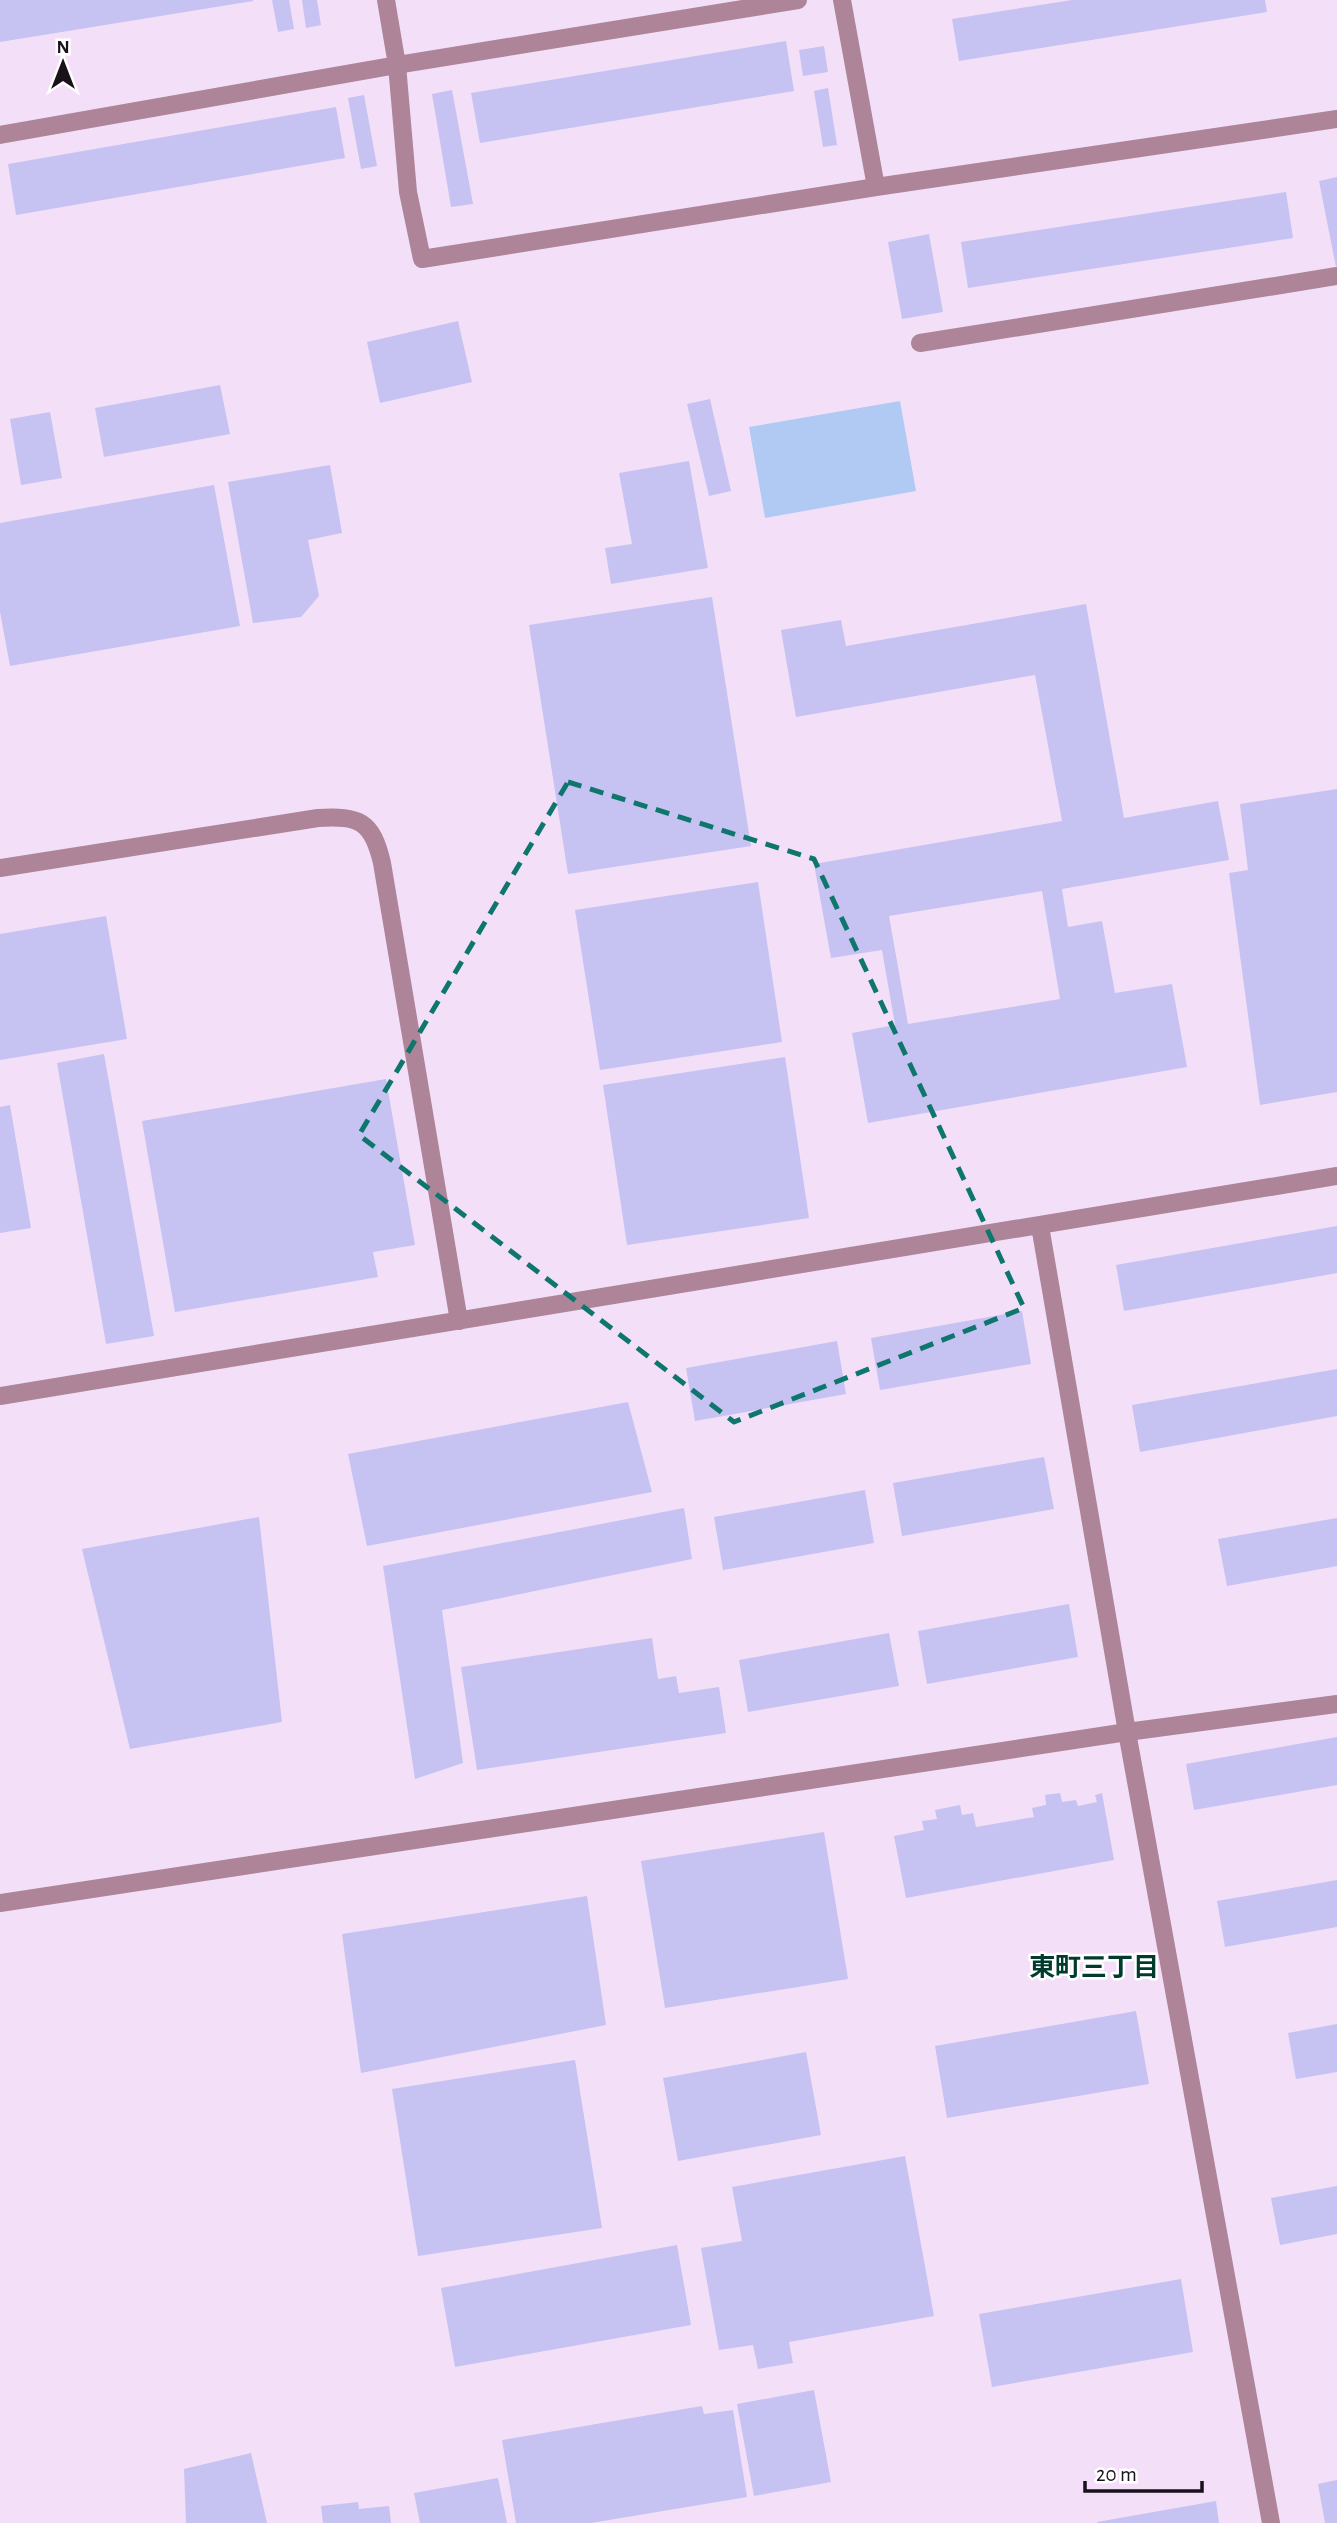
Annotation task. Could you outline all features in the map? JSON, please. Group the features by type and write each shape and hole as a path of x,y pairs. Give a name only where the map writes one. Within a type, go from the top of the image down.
{"street":[{"path":"386,0 397,65 408,192 422,259 876,187 1337,119"},
{"path":"0,135 397,65 798,0"},
{"path":"842,0 876,187"},
{"path":"920,343 1337,276"},
{"path":"0,869 318,818 342,817 362,823 377,842 382,863 459,1321"},
{"path":"0,1396 1337,1176"},
{"path":"1040,1226 1127,1732 1270,2523"},
{"path":"0,1903 1127,1732 1337,1704"}],"highlighted area":[{"path":"568,782 814,859 1024,1308 734,1422 359,1135"}],"water":[{"path":"900,401 916,491 765,518 749,427"}],"building":[{"path":"0,0 253,0 253,1 0,42"},
{"path":"272,0 289,0 294,29 278,32"},
{"path":"302,0 317,0 321,25 306,28"},
{"path":"1072,0 1265,0 1267,12 959,61 952,19"},
{"path":"786,41 794,91 480,143 471,93"},
{"path":"824,46 828,72 803,76 799,50"},
{"path":"828,88 837,145 823,147 814,91"},
{"path":"452,90 473,204 451,207 432,94"},
{"path":"364,95 377,166 361,169 348,98"},
{"path":"336,107 345,158 16,215 8,164"},
{"path":"1337,177 1337,266 1336,267 1319,181"},
{"path":"1286,192 1293,238 968,288 961,242"},
{"path":"929,234 943,312 902,319 888,242"},
{"path":"458,321 472,382 380,403 367,342"},
{"path":"220,385 230,434 104,457 95,408"},
{"path":"710,399 731,491 709,496 687,404"},
{"path":"50,412 62,478 21,485 10,419"},
{"path":"689,461 708,568 611,584 605,548 632,544 619,473"},
{"path":"330,465 342,533 308,540 319,596 301,617 253,623 228,482"},
{"path":"214,485 240,626 10,666 0,612 0,523"},
{"path":"712,597 751,846 568,874 529,625"},
{"path":"1086,604 1124,818 1218,801 1229,860 1062,889 1068,927 1102,921 1115,993 1172,984 1187,1067 868,1123 852,1033 895,1025 882,950 831,958 814,864 1062,821 1035,675 796,717 781,630 841,620 846,646","holes":["1042,891 1060,999 908,1024 889,916"]},
{"path":"1337,789 1337,1092 1260,1105 1229,873 1248,870 1240,804"},
{"path":"758,882 782,1042 600,1070 575,910"},
{"path":"106,916 127,1039 0,1060 0,934"},
{"path":"104,1054 154,1336 106,1344 57,1063"},
{"path":"785,1057 809,1218 627,1245 603,1085"},
{"path":"386,1079 415,1245 373,1252 378,1277 175,1312 142,1121"},
{"path":"10,1105 31,1228 0,1233 0,1107"},
{"path":"1337,1226 1337,1273 1124,1311 1116,1265"},
{"path":"1022,1311 1031,1364 880,1390 871,1338"},
{"path":"837,1341 846,1394 695,1421 686,1368"},
{"path":"1337,1369 1337,1416 1140,1452 1132,1405"},
{"path":"628,1402 652,1492 367,1546 348,1454"},
{"path":"1044,1457 1054,1509 902,1536 893,1483"},
{"path":"865,1490 874,1543 723,1570 714,1517"},
{"path":"684,1508 692,1559 442,1610 463,1763 415,1779 383,1566"},
{"path":"259,1517 282,1722 130,1749 82,1549"},
{"path":"1337,1518 1337,1566 1227,1586 1218,1539"},
{"path":"1069,1604 1078,1657 927,1684 918,1631"},
{"path":"889,1633 899,1686 748,1712 739,1660"},
{"path":"652,1638 658,1679 676,1676 679,1693 719,1687 726,1733 477,1770 461,1667"},
{"path":"1337,1737 1337,1785 1194,1810 1186,1764"},
{"path":"1060,1793 1062,1802 1076,1800 1078,1806 1097,1802 1095,1795 1102,1793 1114,1860 906,1898 894,1836 924,1830 922,1821 937,1819 935,1810 960,1805 962,1815 973,1813 976,1827 1034,1817 1032,1808 1046,1805 1045,1795"},
{"path":"824,1832 848,1979 665,2008 641,1861"},
{"path":"1337,1880 1337,1927 1225,1947 1217,1901"},
{"path":"587,1896 606,2025 361,2073 342,1934"},
{"path":"1136,2011 1149,2084 947,2118 935,2046"},
{"path":"1337,2024 1337,2072 1296,2079 1288,2033"},
{"path":"806,2052 821,2135 678,2161 663,2078"},
{"path":"575,2060 602,2228 418,2256 392,2089"},
{"path":"905,2156 934,2316 789,2342 793,2363 758,2369 753,2345 719,2350 701,2248 742,2241 732,2187"},
{"path":"1337,2186 1337,2234 1280,2245 1271,2198"},
{"path":"677,2245 691,2325 455,2367 441,2288"},
{"path":"1181,2279 1193,2352 992,2387 979,2314"},
{"path":"814,2390 831,2482 754,2496 737,2404"},
{"path":"702,2406 704,2414 733,2410 747,2497 591,2523 516,2523 502,2440"},
{"path":"251,2453 267,2523 186,2523 184,2469"},
{"path":"498,2478 507,2523 420,2523 414,2493"},
{"path":"1337,2480 1337,2523 1325,2523 1318,2484"},
{"path":"1216,2501 1219,2523 1097,2523 1097,2522"},
{"path":"358,2502 359,2509 389,2506 391,2523 323,2523 321,2506"}],"district":[{"name":"東町三丁目","path":"1094,1968"}]}
